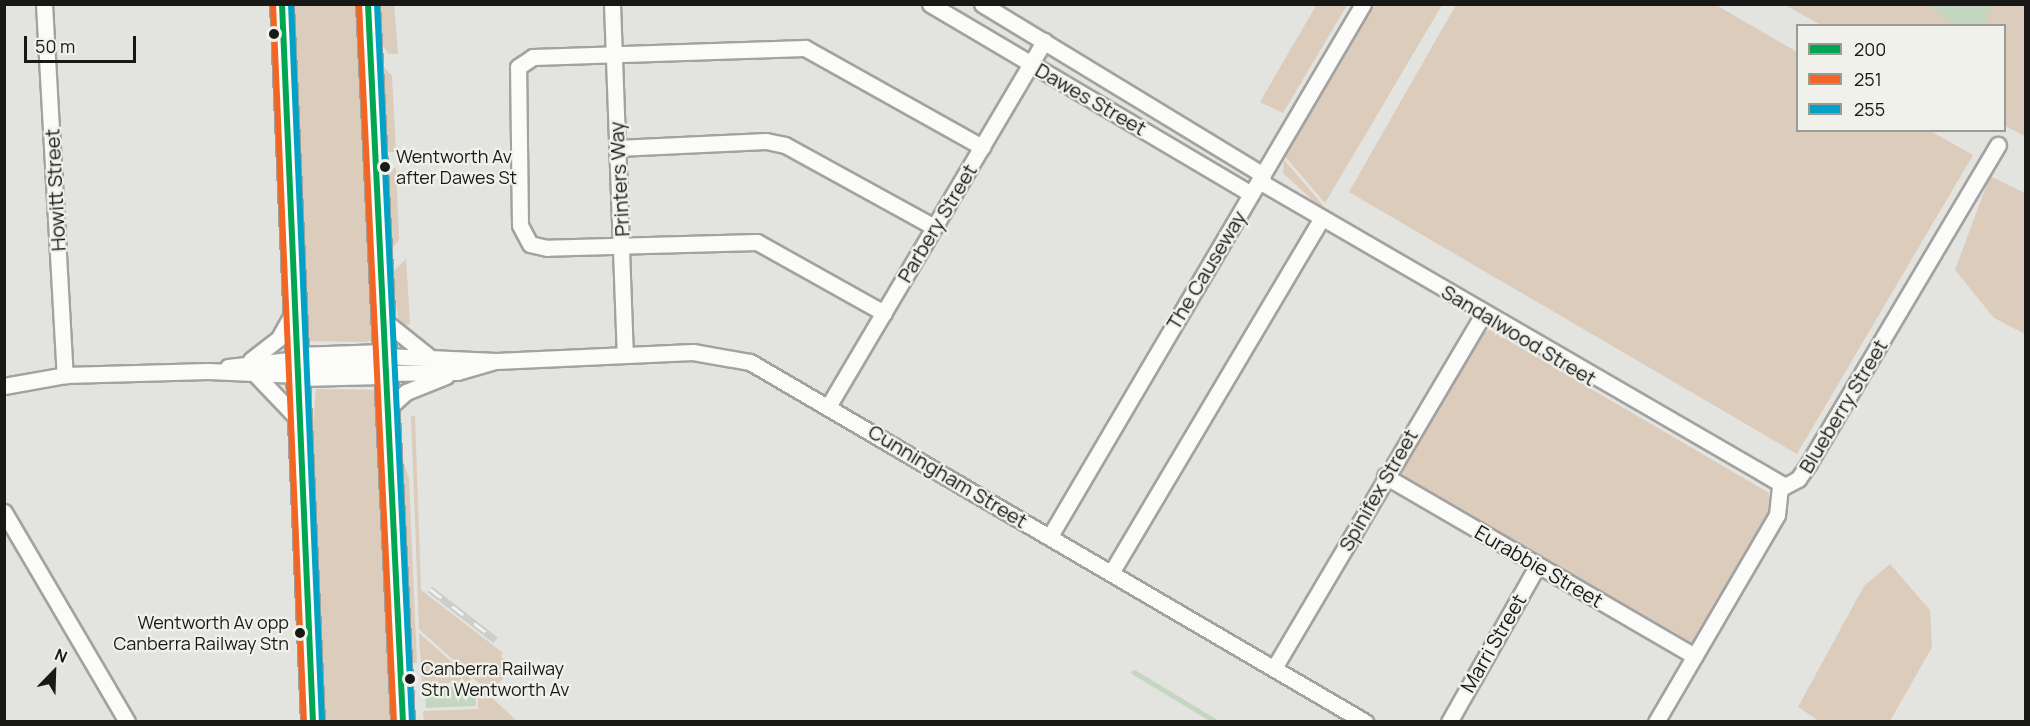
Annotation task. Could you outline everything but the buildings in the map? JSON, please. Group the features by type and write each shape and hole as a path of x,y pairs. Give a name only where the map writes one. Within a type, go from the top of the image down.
{"main road":[{"path":"282,4 313,722"},
{"path":"368,4 385,411 403,722"},
{"name":"Cunningham Street","path":"298,367 384,365"}],"street":[{"name":"Howitt Street","path":"44,4 65,375"},
{"name":"Printers Way","path":"612,4 625,354"},
{"name":"Dawes Street","path":"930,4 1031,64 1258,183"},
{"name":"Dawes Street","path":"982,4 1044,41 1258,183"},
{"name":"The Causeway","path":"1050,536 1363,4"},
{"name":"Parbery Street","path":"829,405 1044,41"},
{"path":"884,312 762,243 537,248 524,238 520,225 516,70 533,57 809,49 982,147"},
{"path":"617,148 766,141 785,145 934,227"},
{"name":"Blueberry Street","path":"1656,722 1779,512 1780,486 1795,483 1805,470 1998,145"},
{"name":"Sandalwood Street","path":"1258,183 1322,218 1780,486"},
{"path":"1111,573 1322,218"},
{"name":"Cunningham Street","path":"237,365 276,341 296,308"},
{"name":"Spinifex Street","path":"1274,668 1385,476 1484,313"},
{"path":"382,319 428,356"},
{"name":"Cunningham Street","path":"384,365 428,356 495,361 625,354 729,356 762,367 1365,722"},
{"name":"Cunningham Street","path":"385,411 406,392 457,372 495,361"},
{"name":"Cunningham Street","path":"208,371 237,365 298,367"},
{"name":"Cunningham Street","path":"384,365 457,372"},
{"name":"Cunningham Street","path":"4,386 65,375 208,371 254,374 298,367"},
{"path":"254,374 273,387 300,423"},
{"name":"Eurabbie Street","path":"1385,476 1694,656"},
{"path":"4,512 127,722"},
{"name":"Marri Street","path":"1449,722 1538,565"}],"shaded area":[{"path":"1317,4 1347,5 1283,113 1260,102"},
{"path":"1992,4 1993,6 1984,24 1952,24 1928,5"},
{"path":"291,5 360,5 374,339 367,342 305,341"},
{"path":"379,5 394,5 398,54 389,54 382,45"},
{"path":"1372,5 1442,5 1325,203 1283,154"},
{"path":"1456,5 1716,5 1796,51 1796,132 1932,132 1973,155 1797,454 1349,192"},
{"path":"1785,5 2025,5 2025,136 2006,126 2006,24 1819,24"},
{"path":"384,67 392,76 396,152 387,152"},
{"path":"1284,160 1323,205 1321,208 1283,173"},
{"path":"396,168 399,240 391,249 387,169"},
{"path":"1990,176 2025,193 2025,334 1994,318 1955,270"},
{"path":"406,259 410,324 399,326 392,273"},
{"path":"1490,330 1769,493 1770,513 1692,643 1401,475 1401,467 1480,333"},
{"path":"316,389 376,390 390,721 321,721 311,451"},
{"path":"411,416 415,416 421,590 503,653 501,657 512,666 491,694 419,629"},
{"path":"399,448 409,479 417,663 408,663"},
{"path":"1890,564 1930,610 1932,647 1890,721 1819,721 1798,707 1864,586"},
{"path":"419,633 471,679 471,682 422,684"},
{"path":"475,686 476,706 426,708 425,687"},
{"path":"483,690 517,721 424,721 423,711 478,709 478,691"}],"waterway":[{"path":"1134,672 1217,722"}],"railway":[{"path":"430,589 496,640"}],"transit line":[{"name":"251","path":"273,4 304,722"},
{"name":"200","path":"282,4 313,722"},
{"name":"255","path":"291,4 322,722"},
{"name":"251","path":"359,4 394,722"},
{"name":"200","path":"368,4 403,722"},
{"name":"255","path":"377,4 412,722"}],"place":[{"name":"Wentworth Av after Dawes St","path":"385,167"},
{"name":"Wentworth Av opp Canberra Railway Stn","path":"300,633"},
{"name":"Canberra Railway Stn Wentworth Av","path":"410,679"}]}
